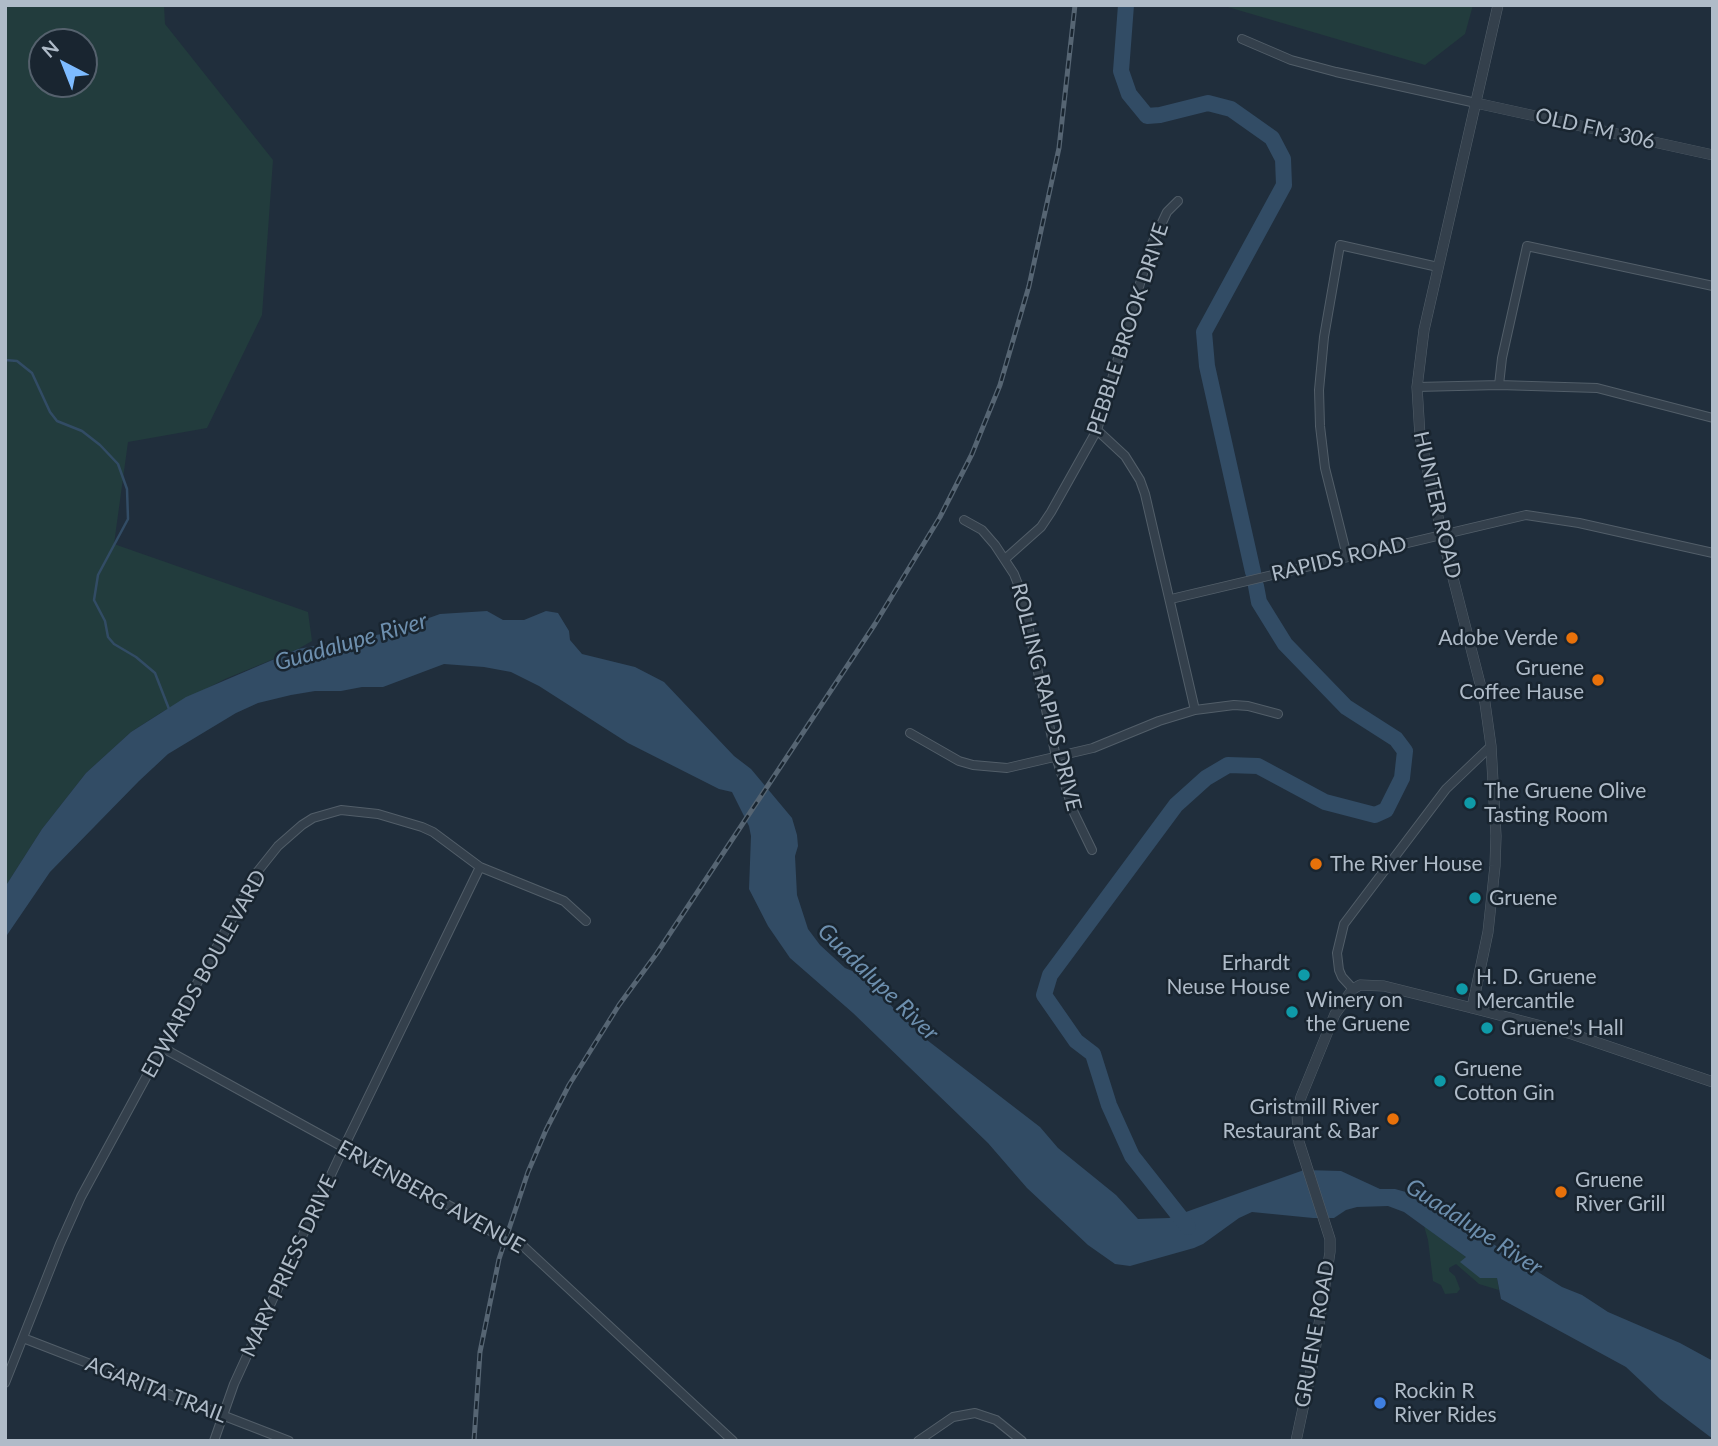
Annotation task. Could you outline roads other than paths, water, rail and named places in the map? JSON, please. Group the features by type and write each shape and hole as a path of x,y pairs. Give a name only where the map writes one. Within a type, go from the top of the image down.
{"street":[{"name":"HUNTER ROAD","path":"1472,1008 1488,932 1495,866 1491,746 1485,703 1420,436 1417,387 1424,330 1498,5"},
{"path":"1242,39 1292,60 1476,103"},
{"name":"OLD FM 306","path":"1476,103 1713,155"},
{"name":"PEBBLE BROOK DRIVE","path":"1005,559 1041,527 1097,429 1151,246 1167,212 1178,201"},
{"path":"1347,556 1325,468 1319,402 1324,337 1340,246 1438,267"},
{"path":"1499,385 1502,358 1527,246 1713,286"},
{"path":"1417,387 1499,385 1597,388 1713,418"},
{"path":"1097,429 1125,456 1146,494 1195,710"},
{"name":"RAPIDS ROAD","path":"1171,599 1525,514 1570,521 1713,553"},
{"name":"ROLLING RAPIDS DRIVE","path":"964,520 982,530 1005,559 1021,592 1056,757 1074,813 1092,850"},
{"path":"910,733 959,761 1007,768 1093,748 1159,720 1195,710 1248,705 1278,714"},
{"path":"1491,746 1446,789 1344,924 1337,953 1342,977 1353,989 1360,985 1384,986 1472,1008 1572,1034 1713,1082"},
{"name":"EDWARDS BOULEVARD","path":"5,1383 71,1217 258,871 284,841 313,818 341,810 378,814 433,832 480,867 564,901 586,921"},
{"name":"MARY PRIESS DRIVE","path":"214,1441 234,1384 344,1147 480,867"},
{"name":"GRUENE ROAD","path":"1296,1441 1314,1357 1330,1252 1330,1239 1299,1142 1297,1115 1301,1097 1335,1014 1353,989"},
{"name":"ERVENBERG AVENUE","path":"163,1048 531,1253 733,1441"},
{"name":"AGARITA TRAIL","path":"23,1338 289,1441"},
{"path":"918,1441 953,1417 975,1413 996,1420 1022,1441"}],"water":[{"name":"Guadalupe River","path":"487,611 503,620 524,620 546,611 558,613 569,631 570,640 582,654 635,667 664,682 734,756 751,769 792,818 798,846 795,856 797,895 808,929 820,945 845,968 857,973 927,1040 1040,1127 1058,1148 1116,1195 1138,1219 1169,1218 1304,1170 1341,1171 1380,1189 1395,1189 1413,1194 1562,1287 1582,1295 1608,1312 1680,1343 1713,1361 1713,1439 1660,1399 1626,1367 1501,1299 1497,1278 1480,1278 1460,1262 1466,1257 1404,1212 1388,1206 1357,1207 1334,1218 1252,1212 1194,1248 1130,1266 1115,1264 1088,1245 1027,1188 988,1143 853,1013 790,958 768,926 749,889 751,836 749,826 732,792 719,789 628,743 539,686 511,672 444,664 383,687 291,695 258,703 236,713 168,754 139,781 50,872 5,938 5,887 42,829 86,773 131,732 186,697 298,649 387,633 440,614"}],"waterway":[{"path":"1126,5 1121,71 1129,94 1147,116 1208,103 1231,109 1272,138 1283,159 1284,185 1204,332 1207,366 1253,572"},
{"path":"5,360 17,361 32,373 57,421 82,431 118,464 127,489 128,519 98,575 94,600 105,621 108,637 155,673 169,709"},
{"path":"1188,1227 1132,1156 1109,1105 1093,1054 1076,1041 1044,995 1050,975 1176,805 1206,778 1228,765 1258,766 1325,802 1375,815 1386,810 1402,778 1405,751 1396,739 1346,707 1285,644 1259,602 1256,586"}],"railway":[{"path":"474,1441 480,1352 499,1259 528,1172 546,1130 569,1085 619,1005 657,953 875,624 940,517 972,454 1000,385 1029,286 1059,148 1075,5"}],"place":[{"name":"Adobe Verde","path":"1572,638"},
{"name":"Gruene Coffee Hause","path":"1598,680"},
{"name":"The Gruene Olive Tasting Room","path":"1470,803"},
{"name":"The River House","path":"1316,864"},
{"name":"Gruene","path":"1475,898"},
{"name":"Erhardt Neuse House","path":"1304,975"},
{"name":"H. D. Gruene Mercantile","path":"1462,989"},
{"name":"Winery on the Gruene","path":"1292,1012"},
{"name":"Gruene's Hall","path":"1487,1028"},
{"name":"Gruene Cotton Gin","path":"1440,1081"},
{"name":"Gristmill River Restaurant & Bar","path":"1393,1119"},
{"name":"Gruene River Grill","path":"1561,1192"},
{"name":"Rockin R River Rides","path":"1380,1403"}]}
